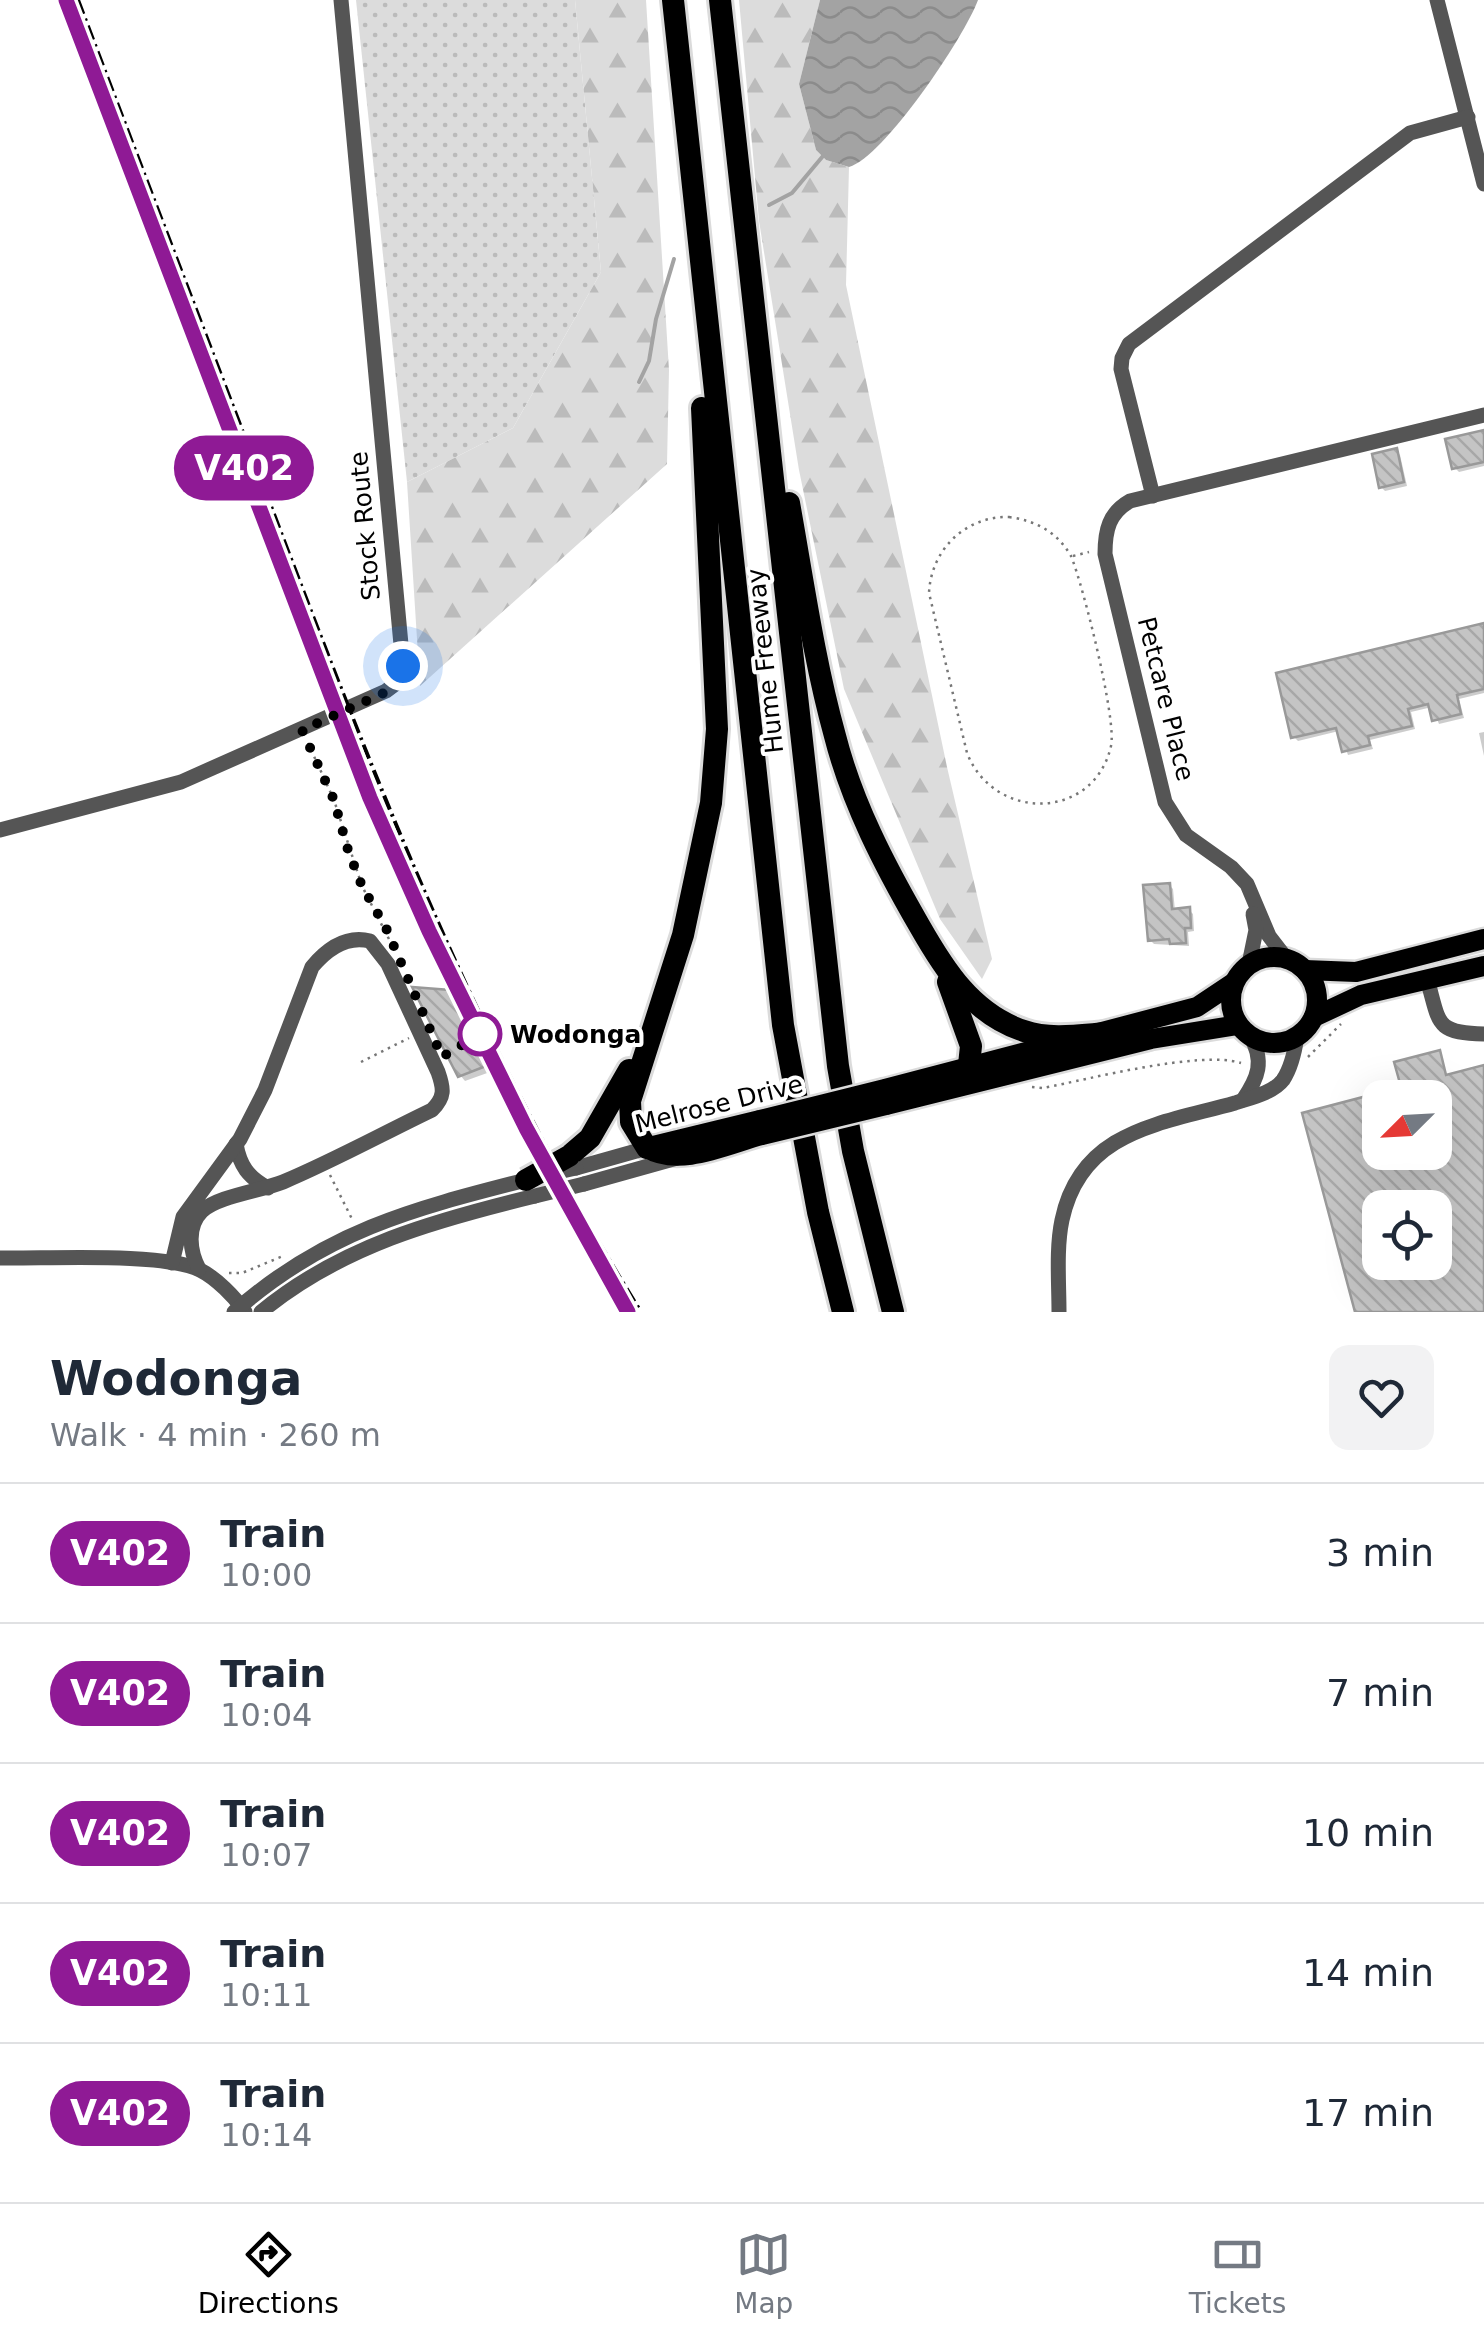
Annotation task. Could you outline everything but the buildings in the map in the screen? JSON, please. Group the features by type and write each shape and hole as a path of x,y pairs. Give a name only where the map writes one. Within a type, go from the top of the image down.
{"highway":[{"name":"Hume Freeway","path":"673,0 783,1024 818,1212 843,1312"},
{"name":"Hume Freeway","path":"720,0 838,1066 852,1151 893,1312"},
{"path":"646,1148 632,1126 630,1106 683,935 699,869 711,803 717,729 686,121"},
{"path":"770,448 786,488 835,739 888,871 939,960 960,989 1005,1023 1025,1032 1056,1036 1107,1033"},
{"path":"939,960 964,1019 971,1046 970,1065"},
{"path":"530,1188 572,1162 590,1138 660,1004"}],"main road":[{"path":"1306,970 1316,992 1314,1017 1295,1046 1274,1044 1244,1031 1230,998 1233,983 1248,964 1267,956 1286,958 1306,970 1356,972 1484,939"},
{"path":"1314,1017 1361,995 1484,966"},
{"name":"Melrose Drive","path":"646,1148 761,1128 885,1097 970,1065 1197,1007 1233,983"},
{"name":"Melrose Drive","path":"885,1097 944,1090 1151,1039 1244,1031"},
{"path":"944,1090 961,1079 970,1065"},
{"name":"Melrose Drive","path":"685,1155 761,1128"},
{"path":"646,1148 665,1156 685,1155"}],"street":[{"name":"Stock Route","path":"0,830 181,782 386,692 398,682 403,666 341,0"},
{"path":"1438,0 1484,184"},
{"path":"1467,114 1410,133 1129,344 1121,370 1153,496 1484,415"},
{"name":"Petcare Place","path":"1153,496 1130,501 1111,517 1105,534 1105,554 1165,802 1186,836 1231,867 1247,884 1268,936 1286,958"},
{"path":"1247,884 1256,930 1248,964"},
{"path":"172,1263 183,1217 236,1144 271,1076 312,967 322,955 347,940 362,939 377,948 420,1032 443,1088 442,1100 432,1110 268,1188 204,1209 194,1222 191,1254 199,1269 240,1310"},
{"path":"1427,979 1438,1016 1448,1031 1484,1034"},
{"path":"1243,1100 1254,1084 1260,1064 1244,1031"},
{"path":"1058,1312 1062,1220 1075,1184 1095,1155 1120,1136 1243,1100 1278,1085 1295,1046"},
{"path":"236,1144 244,1170 252,1180 268,1188"},
{"name":"Melrose Drive","path":"572,1162 646,1148"},
{"name":"Melrose Drive","path":"240,1310 268,1282 357,1227 431,1204 530,1188 584,1184 685,1155"},
{"path":"206,1182 218,1180 231,1198"},
{"name":"Melrose Drive","path":"261,1312 326,1266 389,1238 530,1188"},
{"path":"0,1258 132,1259 199,1269"}],"path":[{"path":"1001,517 1040,525 1059,538 1072,556 1112,718 1110,750 1098,776 1072,796 1050,803 1018,802 990,786 974,769 967,753 931,606 932,570 959,533 978,522 1001,517"},
{"path":"1072,556 1092,551 1092,541"},
{"path":"302,730 334,800 362,886 397,956"},
{"path":"1295,1046 1308,1057 1344,1021"},
{"path":"361,1062 420,1032"},
{"path":"1020,1086 1043,1088 1157,1066 1227,1059 1246,1065 1260,1064"},
{"path":"328,1169 357,1227"},
{"path":"226,1272 242,1273 282,1256"}],"green space":[{"path":"356,0 575,0 601,272 513,428 407,482"},
{"path":"575,0 646,0 669,370 667,464 420,686 407,482 513,428 601,272"},
{"path":"739,0 820,0 799,84 816,150 826,160 849,167 846,285 947,767 992,959 982,979 940,919 844,689 799,470 759,221"}],"water":[{"path":"820,0 978,0 941,66 902,119 882,142 849,167 826,160 816,150 799,84"}],"waterway":[{"path":"769,205 792,193 823,156"},
{"path":"639,382 649,361 656,319 674,259"}],"railway":[{"path":"78,0 319,631 441,930 534,1125 641,1312"}],"train":[{"name":"V402","path":"66,0 370,798 429,931 526,1128 628,1312"}],"place":[{"name":"Wodonga","path":"480,1034"}],"route":[{"path":"403,666 398,682 386,692 302,730 334,800 362,886 386,928 442,1057 480,1034"}]}
